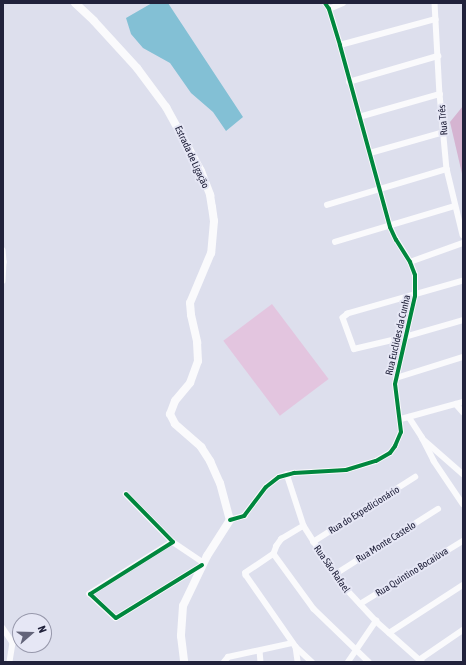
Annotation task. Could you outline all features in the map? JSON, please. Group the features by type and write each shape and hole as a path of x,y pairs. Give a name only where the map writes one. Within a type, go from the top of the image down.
{"main road":[{"name":"Estrada de Ligação","path":"75,3 108,36 154,90 174,120 201,171 210,195 214,221 211,253 190,303 198,361 190,383 175,401 170,414 175,424 201,447 210,461 220,483 230,520"},
{"path":"184,662 180,636 184,606 203,564 230,520"}],"street":[{"name":"Rua Euclides da Cunha","path":"230,520 244,516 266,487 287,474 334,472 376,461 390,453 401,432 401,419 395,390 396,378 415,296 415,275 410,262 396,240 390,226 370,153 358,117 340,45 329,9 325,3"},
{"path":"329,9 343,3"},
{"name":"Rua Três","path":"435,3 440,94 447,169 463,235"},
{"path":"340,45 436,19"},
{"path":"349,82 438,56"},
{"path":"358,117 440,94"},
{"path":"370,153 444,132"},
{"path":"327,205 447,169"},
{"path":"335,242 455,206"},
{"path":"410,262 463,243"},
{"path":"3,250 3,281"},
{"path":"463,281 348,314 343,317 354,349 405,337 463,320"},
{"path":"396,378 463,357"},
{"path":"401,419 463,402"},
{"path":"456,404 463,412"},
{"path":"409,417 422,437 434,461 463,504"},
{"path":"422,437 463,474"},
{"name":"Rua São Rafael","path":"287,474 304,526 334,575 360,604 420,661"},
{"name":"Rua do Expedicionário","path":"313,542 416,477"},
{"path":"126,494 173,542 203,564 116,618 90,594 173,542"},
{"name":"Rua Monte Castelo","path":"334,575 438,509"},
{"path":"304,526 282,539 274,554 246,573 246,575 294,645 312,662"},
{"name":"Rua Quintino Bocaiúva","path":"360,604 463,540"},
{"path":"274,554 314,609 369,662"},
{"path":"389,633 463,585"},
{"path":"348,662 376,620"},
{"path":"3,628 13,643 10,662"},
{"path":"420,661 463,630"},
{"path":"224,662 228,657 294,645"},
{"path":"294,645 298,662"},
{"path":"260,651 261,662"}],"shaded area":[{"path":"463,106 463,178 450,122"},
{"path":"272,304 329,379 280,416 223,341"}],"water":[{"path":"152,3 168,3 243,117 226,131 213,112 191,93 170,63 143,48 131,34 126,18"}],"cycle path":[{"path":"230,520 244,516 266,487 279,477 294,473 346,470 376,461 390,453 401,432 395,384 415,296 415,275 410,262 396,240 390,227 340,45 329,9 325,3"},
{"path":"126,494 173,542 90,594 116,618 202,565"}]}
